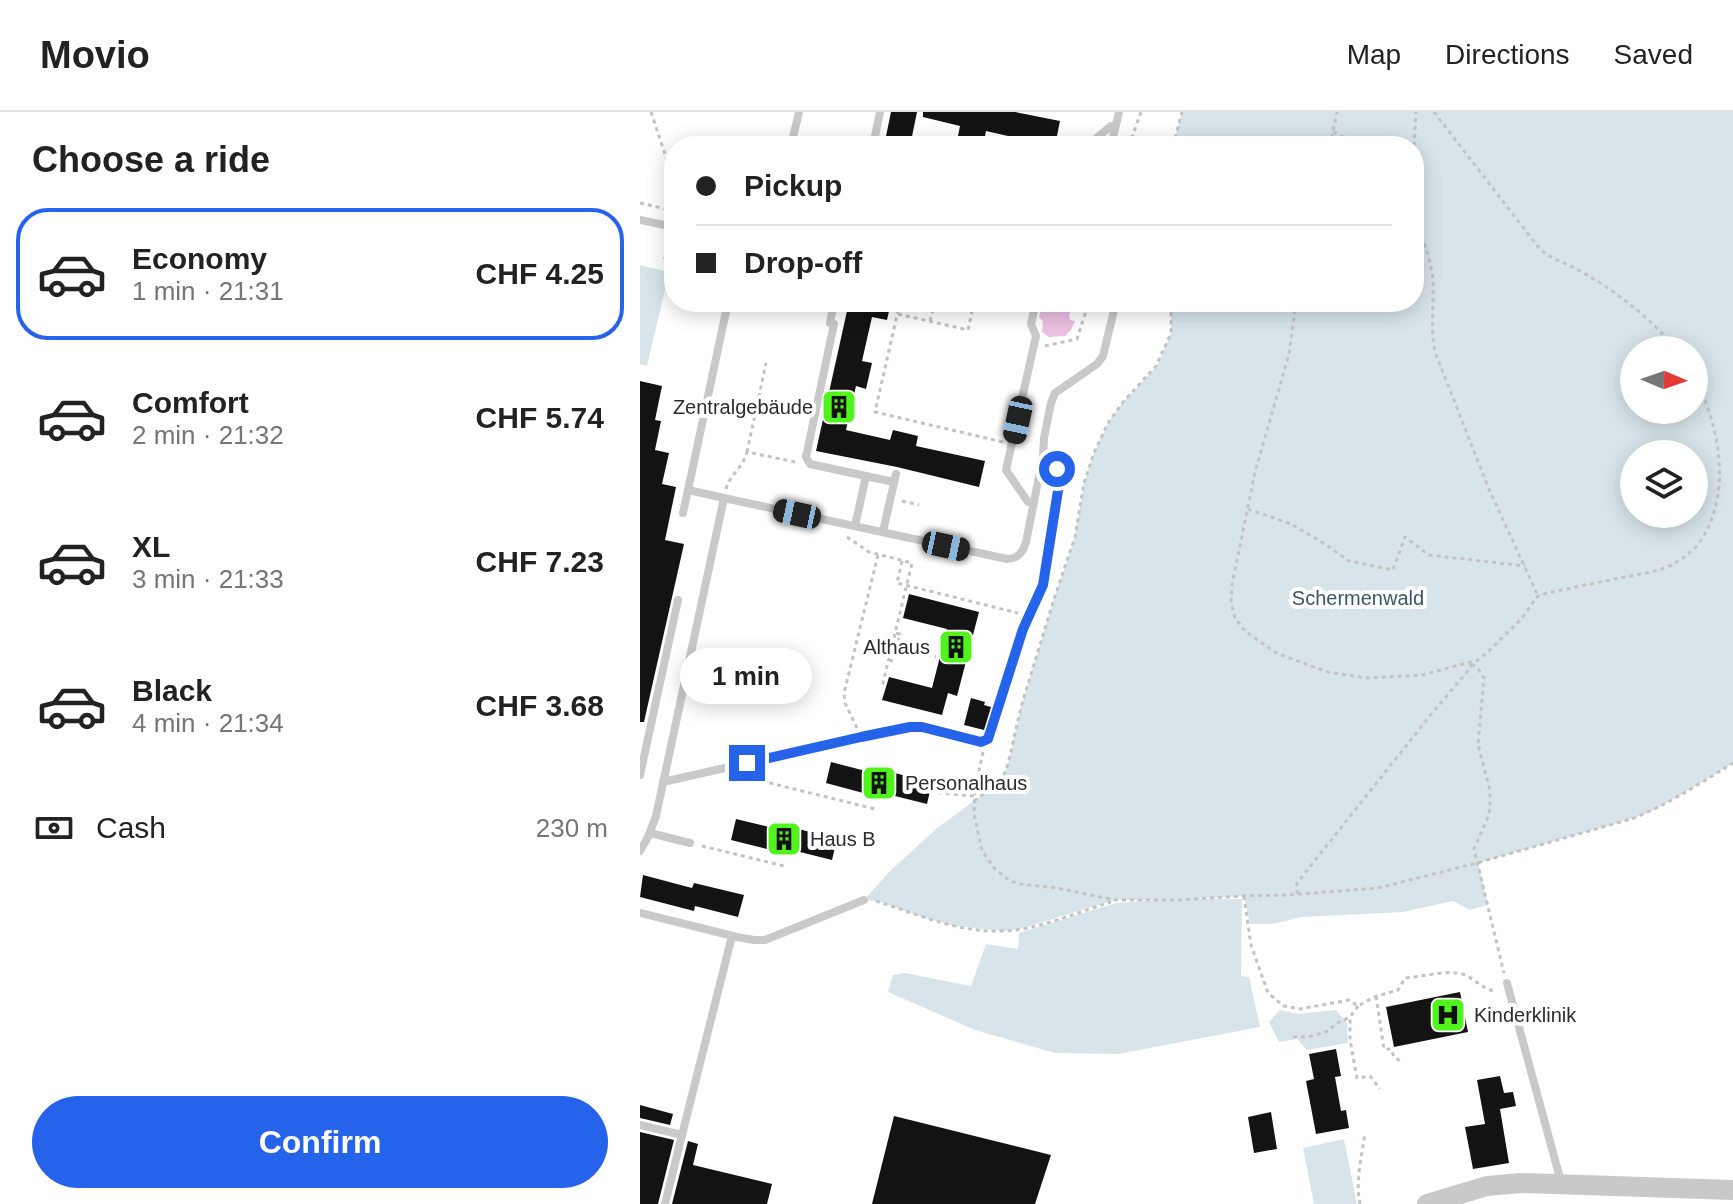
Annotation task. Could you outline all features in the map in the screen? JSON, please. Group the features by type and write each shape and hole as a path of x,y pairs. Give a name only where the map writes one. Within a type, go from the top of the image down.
{"street":[{"path":"1427,1204 1487,1186 1521,1183 1733,1190"}],"lane":[{"path":"793,136 799,112"},
{"path":"875,136 880,112"},
{"path":"1113,136 1119,112"},
{"path":"1099,136 1111,126 1115,127"},
{"path":"640,220 664,225"},
{"path":"683,513 726,312"},
{"path":"832,312 830,323 834,324 806,457 810,464 866,476 895,478 884,527"},
{"path":"1034,312 1031,324 1036,336 1006,470 1028,502 1034,503"},
{"path":"688,490 1012,559 1018,557 1024,547 1034,503 1051,403 1055,393 1097,364 1103,356 1114,312"},
{"path":"663,782 917,727 986,741 992,732 1023,629 1043,585 1060,478 1047,456 1043,456"},
{"path":"855,526 866,476"},
{"path":"640,851 650,833 663,782 724,498"},
{"path":"640,775 678,600"},
{"path":"650,833 690,843"},
{"path":"640,913 732,936 765,940 864,900"},
{"path":"665,1204 732,936"},
{"path":"1508,987 1561,1183"},
{"path":"640,1125 682,1135"}],"path":[{"path":"651,112 664,151"},
{"path":"1133,136 1141,112"},
{"path":"1176,136 1182,112"},
{"path":"1332,136 1337,112"},
{"path":"1415,136 1416,112"},
{"path":"1434,112 1546,255 1577,269 1639,310 1664,336"},
{"path":"1333,132 1342,136"},
{"path":"640,203 664,209"},
{"path":"1424,242 1432,273 1432,337 1435,352 1488,487 1538,596"},
{"path":"930,321 932,312"},
{"path":"972,312 968,330 897,314 875,412 1012,444"},
{"path":"1033,346 1077,339 1086,312"},
{"path":"930,792 974,799 1002,780 1021,707 1075,537 1084,483 1094,453 1108,423 1156,366 1171,333 1171,312"},
{"path":"1295,312 1289,354 1247,508 1231,602 1235,618 1246,632 1278,654 1328,672 1366,678 1422,675 1478,660 1522,618 1538,596 1668,566 1683,559 1702,541 1720,514"},
{"path":"728,482 745,462 766,363"},
{"path":"1708,405 1721,443 1724,495"},
{"path":"747,452 810,464"},
{"path":"890,499 919,505"},
{"path":"1247,508 1291,524 1349,561 1393,570 1405,537 1429,555 1525,566"},
{"path":"845,536 869,552 912,563 882,687"},
{"path":"861,737 844,698 878,555"},
{"path":"902,561 897,583 987,602 1030,616"},
{"path":"889,660 893,661 900,634 895,633"},
{"path":"896,647 936,657"},
{"path":"1293,1037 1308,1037 1329,1031 1335,1024 1350,1017 1358,1006 1376,996 1398,990 1405,978 1458,972 1490,991 1508,987 1474,849 1489,815 1490,790 1478,745 1484,678 1470,662"},
{"path":"1297,894 1297,883 1471,667 1470,662"},
{"path":"986,741 974,799 982,851 988,861 1001,876 1020,884 1115,900 1179,900 1378,888 1641,815 1733,763"},
{"path":"747,777 875,809"},
{"path":"690,843 784,866"},
{"path":"1244,896 1251,945 1268,993 1284,1006 1300,1009 1349,1000 1358,1006"},
{"path":"864,900 878,901 955,926 1003,931 1115,900"},
{"path":"1376,996 1384,1049 1391,1049 1400,1061"},
{"path":"1350,1017 1350,1040 1357,1078 1370,1076 1380,1089"},
{"path":"1360,1204 1358,1195 1365,1133"}],"green space":[{"name":"Schermenwald","path":"1182,112 1733,112 1733,763 1650,812 1478,863 1488,905 1470,910 1453,901 1403,912 1302,917 1273,924 1250,924 1244,896 1194,899 1242,899 1241,976 1249,977 1260,1027 1118,1054 1055,1053 975,1030 888,992 893,975 905,973 971,986 986,944 1018,949 1019,933 1116,903 1158,900 1115,900 1020,929 1003,931 955,926 878,901 864,900 936,829 1002,780 1021,707 1075,537 1084,483 1094,453 1108,423 1123,402 1157,366 1171,333 1171,312 1424,312 1424,136 1176,136"},
{"path":"640,265 664,271 664,293 647,366 640,364"},
{"path":"1280,1010 1298,1014 1336,1010 1347,1023 1348,1043 1307,1050 1297,1039 1279,1042 1269,1022"},
{"path":"1344,1139 1357,1204 1314,1204 1303,1148"}],"shaded area":[{"path":"1040,312 1070,312 1070,320 1075,321 1065,336 1049,337 1042,332 1043,321 1039,317"}],"building":[{"path":"891,112 917,112 912,136 886,136"},
{"path":"923,112 1015,112 1060,121 1057,136 1008,136 986,131 985,136 958,136 960,126 923,117"},
{"name":"Zentralgebäude","path":"847,312 889,312 887,320 872,317 862,361 872,363 866,389 856,386 846,430 890,440 893,430 918,436 916,446 985,461 979,487 816,451"},
{"path":"640,381 662,386 655,420 661,421 655,450 669,453 662,484 676,487 665,540 684,544 644,722 640,722"},
{"name":"Althaus","path":"909,594 979,612 957,696 948,693 942,715 882,700 889,677 932,688 947,629 903,618"},
{"path":"971,698 991,707 984,730 964,725"},
{"name":"Personalhaus","path":"831,762 881,775 882,770 932,782 927,804 883,793 882,798 826,783"},
{"name":"Haus B","path":"736,819 786,831 787,826 837,839 832,860 788,849 787,854 731,840"},
{"path":"643,875 692,888 694,883 744,895 738,917 695,906 694,911 640,897"},
{"path":"1460,992 1468,1032 1394,1047 1386,1007"},
{"path":"1336,1049 1341,1076 1335,1077 1341,1111 1346,1110 1349,1128 1316,1134 1306,1081 1314,1079 1309,1054"},
{"path":"1500,1076 1504,1093 1513,1092 1516,1106 1500,1109 1509,1163 1473,1169 1465,1127 1485,1124 1477,1080"},
{"path":"640,1105 673,1114 670,1125 640,1118"},
{"path":"1271,1112 1277,1149 1254,1153 1248,1117"},
{"path":"894,1116 1051,1155 1035,1204 872,1204"},
{"path":"640,1132 674,1140 658,1204 640,1204"},
{"path":"688,1141 698,1144 693,1165 772,1184 767,1204 672,1204"}],"place":[{"name":"Zentralgebäude","path":"839,407"},
{"name":"Althaus","path":"956,647"},
{"name":"Personalhaus","path":"879,783"},
{"name":"Haus B","path":"784,839"},
{"name":"Kinderklinik","path":"1448,1015"}],"route":[{"path":"747,763 910,727 986,741 992,732 1023,629 1043,585 1060,478 1057,469"}]}
